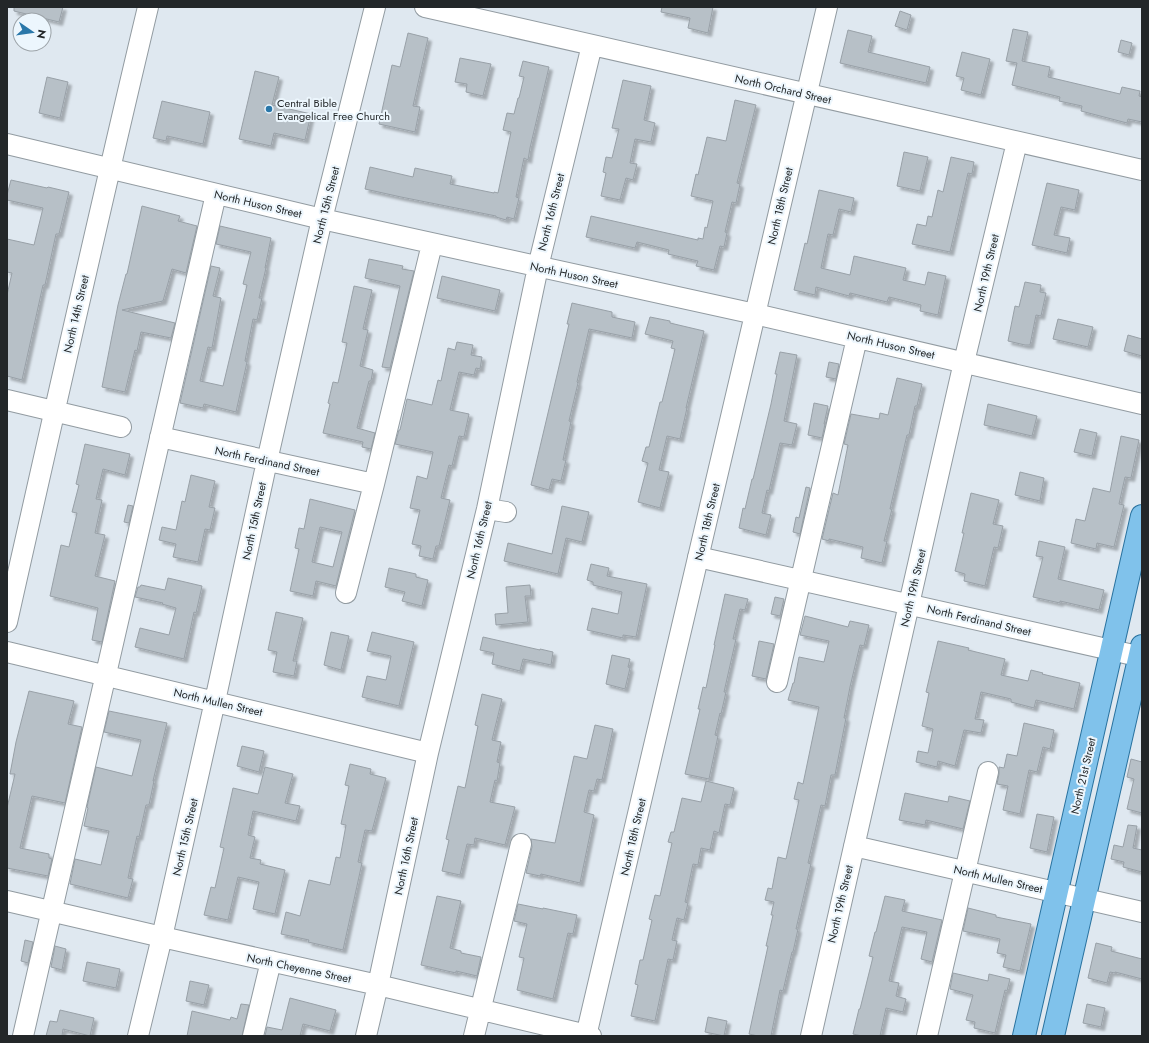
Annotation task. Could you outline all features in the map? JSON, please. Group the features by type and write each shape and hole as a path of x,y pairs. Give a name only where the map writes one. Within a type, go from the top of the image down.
{"main road":[{"name":"North 21st Street","path":"1024,1036 1142,516"},
{"path":"1053,1036 1141,653"}],"street":[{"name":"North 14th Street","path":"7,622 54,411 148,7"},
{"name":"North 15th Street","path":"138,1036 162,937 322,219 375,7"},
{"name":"North Orchard Street","path":"425,7 1142,170"},
{"name":"North 18th Street","path":"588,1036 698,557 827,7"},
{"name":"North 16th Street","path":"366,1036 428,753 497,511 538,267 592,45"},
{"name":"North 19th Street","path":"811,1036 964,362 1017,142"},
{"name":"North Huson Street","path":"7,144 322,219 755,314 1142,404"},
{"path":"23,1036 216,194"},
{"path":"346,593 432,244"},
{"path":"777,682 857,338"},
{"path":"7,400 121,427"},
{"name":"North Ferdinand Street","path":"160,437 374,484"},
{"name":"North Ferdinand Street","path":"698,557 1112,650 1141,653"},
{"name":"North Mullen Street","path":"7,652 428,753"},
{"path":"927,1036 988,772"},
{"path":"474,1036 521,844"},
{"name":"North Mullen Street","path":"854,846 1142,912"},
{"name":"North Cheyenne Street","path":"7,902 378,985 588,1036"},
{"path":"253,1036 271,961"}],"building":[{"path":"14,7 63,7 59,22 52,20 52,12 14,11"},
{"path":"662,7 713,7 708,33 688,28 690,18 661,12"},
{"path":"900,11 911,15 907,30 895,26"},
{"path":"1013,29 1028,32 1022,61 1050,67 1048,77 1120,94 1122,87 1140,91 1139,96 1142,97 1142,122 1128,119 1127,123 1081,111 1082,106 1059,101 1060,97 1012,85 1017,63 1006,61"},
{"path":"848,30 872,36 868,52 930,67 926,83 840,63"},
{"path":"408,33 428,38 413,106 420,107 415,132 379,124 392,65 400,67"},
{"path":"1121,40 1132,43 1129,55 1118,52"},
{"path":"962,52 990,59 981,95 961,90 964,78 956,76"},
{"path":"460,58 491,64 483,96 466,92 467,84 455,82"},
{"path":"523,61 549,67 528,160 524,158 516,197 519,198 514,219 507,217 506,220 496,216 365,189 370,167 413,177 415,168 452,176 450,184 498,193 511,132 503,130 507,113 514,114 519,98 524,77 519,76"},
{"name":"Central Bible Evangelical Free Church","path":"255,71 279,77 272,105 311,114 305,140 274,133 271,146 239,139"},
{"path":"47,77 68,82 60,118 39,113"},
{"path":"623,80 651,86 644,120 655,123 651,142 635,139 630,163 637,164 633,180 626,178 620,200 601,196 606,173 603,172 606,157 612,158 619,129 612,128"},
{"path":"735,100 756,105 737,183 740,184 736,203 732,202 725,232 727,233 724,247 720,246 714,270 696,266 698,261 668,254 669,250 637,242 635,248 586,237 591,216 698,240 698,238 703,239 713,201 691,196 696,174 698,175 707,137 726,141"},
{"path":"162,101 210,112 203,144 167,136 166,141 153,138"},
{"path":"904,152 928,157 920,191 897,186"},
{"path":"951,157 974,162 972,174 968,173 950,252 912,244 917,224 926,226 928,216 932,217 938,190 943,192"},
{"path":"11,180 69,192 59,234 56,234 45,285 43,285 22,380 7,376 7,295 12,273 7,272 7,239 34,245 43,208 7,200"},
{"path":"1047,183 1079,190 1075,210 1061,207 1054,235 1070,238 1067,253 1032,245"},
{"path":"819,190 854,198 851,212 839,209 833,235 828,234 821,268 850,275 854,256 906,268 903,280 925,285 928,272 946,276 938,315 920,311 921,305 889,297 887,302 850,293 849,296 816,287 815,295 794,290 805,243 807,244"},
{"path":"142,206 180,216 178,221 197,226 186,273 172,269 163,301 122,310 175,323 171,338 141,332 125,392 102,387 118,305 127,274"},
{"path":"220,226 271,238 259,298 262,298 257,320 253,319 245,361 247,362 236,412 204,404 203,408 180,403 211,266 220,268 213,296 221,298 212,348 208,347 200,381 223,386 247,285 243,284 251,252 216,244"},
{"path":"369,259 403,266 402,269 414,271 390,368 382,367 400,286 365,278"},
{"path":"442,276 500,290 495,311 437,298"},
{"path":"1025,282 1041,285 1040,292 1046,293 1041,316 1036,315 1030,345 1008,341 1015,306 1019,307"},
{"path":"354,286 372,290 363,329 368,330 360,366 373,370 357,428 375,433 371,449 362,447 363,442 323,433 330,404 328,403 333,382 338,383 347,343 342,342"},
{"path":"572,303 612,312 612,317 635,322 632,338 589,329 569,421 571,422 563,460 566,460 561,481 552,479 549,490 531,485 569,324 567,324"},
{"path":"650,317 704,331 680,439 667,436 659,470 669,472 660,508 638,502 648,463 642,461 646,447 649,447 675,349 671,348 673,341 645,334"},
{"path":"1058,319 1093,327 1088,347 1053,339"},
{"path":"1128,335 1142,339 1142,356 1124,351"},
{"path":"457,342 473,345 471,355 482,357 480,369 476,368 474,375 459,372 450,410 469,414 464,437 459,436 452,466 449,465 441,498 450,500 439,546 436,546 433,559 419,556 421,546 412,544 420,510 410,508 417,476 427,479 433,452 395,444 400,430 407,399 432,405 438,380 441,381 448,348 455,350"},
{"path":"780,352 797,355 784,421 797,424 792,445 780,443 769,491 767,490 762,513 771,515 766,535 739,528 743,508 745,509 753,479 771,404"},
{"path":"829,362 839,364 836,379 826,377"},
{"path":"897,378 922,384 917,406 915,406 909,435 907,435 890,509 892,509 884,541 887,541 882,563 861,558 863,547 829,539 829,541 822,539 833,493 838,495 848,445 844,444 851,414 879,419 880,413 888,415"},
{"path":"814,403 828,406 822,438 808,435"},
{"path":"988,404 1037,416 1032,436 984,425"},
{"path":"1080,429 1097,433 1092,456 1074,452"},
{"path":"1121,436 1139,440 1131,478 1125,477 1119,504 1124,505 1114,547 1097,543 1096,549 1071,543 1076,519 1085,521 1093,488 1110,492"},
{"path":"85,444 130,454 125,475 103,469 96,499 102,500 95,533 105,535 95,576 115,581 102,642 92,640 98,608 50,596 61,545 69,547 77,513 72,512 79,485 76,484"},
{"path":"1020,472 1044,478 1040,501 1015,495"},
{"path":"191,475 215,481 209,507 215,508 210,530 205,529 198,562 173,557 176,544 159,540 162,527 176,530 182,501 185,502"},
{"path":"806,487 810,488 800,534 793,532 796,517 799,518"},
{"path":"971,493 999,500 993,524 1003,526 998,548 994,547 985,586 964,581 965,574 955,571"},
{"path":"310,499 355,510 336,586 316,581 313,596 290,591 299,549 295,548 299,528 304,529","holes":["320,527 342,532 333,567 312,562"]},
{"path":"128,505 133,506 129,523 124,522"},
{"path":"562,506 589,512 582,542 566,538 558,574 504,561 508,543 552,554"},
{"path":"1039,541 1065,547 1058,579 1104,590 1099,610 1060,601 1060,603 1033,597 1043,557 1036,556"},
{"path":"591,564 609,568 607,576 647,584 636,637 623,635 623,638 587,630 592,608 618,614 622,592 593,585 593,582 587,580"},
{"path":"389,568 416,574 416,577 428,580 422,606 402,601 405,592 385,587"},
{"path":"168,578 202,586 196,613 194,612 184,659 135,647 140,628 169,635 176,608 162,604 163,603 135,597 138,587 141,585 165,590"},
{"path":"530,585 531,596 525,596 528,622 496,625 495,614 508,613 506,587"},
{"path":"725,594 748,599 745,610 740,609 733,639 736,639 724,692 726,692 715,735 718,736 709,779 685,774 700,709 698,709 703,687 706,688"},
{"path":"775,597 784,599 780,616 771,614"},
{"path":"276,612 303,618 293,661 297,661 294,676 273,672 277,652 268,650"},
{"path":"805,616 848,627 850,621 869,625 864,646 860,645 850,687 844,718 846,718 835,775 831,775 825,806 821,805 808,863 811,864 796,929 798,929 783,991 780,990 771,1036 758,1036 749,1034 768,946 766,946 773,915 771,915 774,902 765,900 768,888 772,889 778,857 786,859 799,800 794,799 798,782 803,784 819,707 788,700 794,683 799,657 824,662 829,641 800,635"},
{"path":"331,632 349,636 341,670 324,665"},
{"path":"372,632 414,642 399,706 362,697 367,676 386,680 391,656 367,651"},
{"path":"483,637 553,652 551,665 523,659 520,671 492,664 494,653 480,650"},
{"path":"759,641 774,644 766,679 752,676"},
{"path":"938,641 969,648 968,650 1005,659 1001,675 1028,681 1031,670 1080,683 1074,709 1036,700 1034,708 1011,702 1011,699 981,692 975,719 984,720 981,733 964,730 955,766 938,761 937,767 916,762 918,751 928,753 933,729 922,726 929,693 926,692"},
{"path":"612,655 630,659 628,667 630,668 625,689 606,684"},
{"path":"29,691 74,701 68,724 82,727 65,803 32,796 20,848 49,854 49,858 52,859 48,876 7,868 7,808 15,774 10,774 16,742"},
{"path":"482,694 502,699 492,740 501,742 497,762 500,763 497,781 495,780 490,802 515,807 505,845 475,838 474,845 467,844 460,875 442,871 449,840 446,839 458,786 465,788 478,726 475,725"},
{"path":"109,711 167,723 153,781 149,805 146,805 139,837 137,836 128,878 133,879 128,898 70,884 75,859 101,865 109,831 84,826 96,767 132,776 141,740 104,732"},
{"path":"1024,723 1054,730 1050,749 1043,747 1037,772 1029,770 1020,814 1003,810 1008,786 997,784 999,767 1004,768 1007,754 1017,756"},
{"path":"595,725 613,729 602,780 597,779 594,791 589,790 584,812 594,815 580,883 541,874 540,876 526,873 532,847 531,839 555,843 574,756 587,759"},
{"path":"242,746 264,751 259,772 237,766"},
{"path":"1131,759 1142,762 1142,813 1127,809 1134,779 1127,777"},
{"path":"350,764 371,769 370,774 386,778 372,831 365,830 358,862 362,863 343,950 281,934 286,912 300,916 309,880 330,885 336,857 340,858 346,825 341,824 349,786 345,785"},
{"path":"265,767 293,774 285,803 300,806 296,821 253,811 248,835 255,837 250,858 261,860 260,864 285,870 275,914 253,909 259,882 238,877 228,920 204,915 211,887 215,888 224,848 220,847 233,788 258,794"},
{"path":"706,781 734,788 730,805 725,804 719,833 714,831 710,850 701,848 698,865 693,864 685,902 688,903 684,920 677,918 672,940 677,941 673,960 668,959 655,1021 631,1016 638,985 635,984 640,960 643,960 652,920 649,919 655,895 660,896 672,843 668,842 671,832 674,832 682,798 701,802"},
{"path":"905,793 948,802 949,796 970,801 963,829 926,820 925,825 899,820"},
{"path":"1037,814 1054,817 1047,852 1030,848"},
{"path":"1128,825 1137,826 1133,848 1142,850 1142,872 1123,867 1124,862 1111,859 1114,845 1123,847"},
{"path":"437,896 461,901 450,948 461,951 461,953 481,957 477,976 421,965"},
{"path":"885,896 905,900 902,911 942,920 932,962 921,959 927,932 902,927 889,981 899,983 896,996 906,999 903,1012 886,1008 880,1036 862,1036 853,1034 873,957 869,956"},
{"path":"518,904 577,915 573,934 568,933 553,999 517,990 524,958 519,957 527,924 514,921"},
{"path":"968,908 996,915 996,917 1031,924 1020,971 1003,967 1006,955 997,953 1000,939 963,931"},
{"path":"25,940 33,942 28,963 21,961"},
{"path":"1096,943 1112,947 1111,951 1142,959 1142,979 1115,972 1110,972 1107,983 1088,978"},
{"path":"55,946 66,949 62,970 51,967"},
{"path":"87,962 120,969 116,988 83,981"},
{"path":"953,973 988,981 989,974 1010,979 1007,991 1005,990 995,1033 974,1028 975,1022 966,1020 973,995 950,989"},
{"path":"190,981 209,985 204,1005 186,1001"},
{"path":"290,998 336,1010 330,1031 303,1024 300,1036 265,1036 267,1027 282,1030"},
{"path":"241,1004 249,1005 242,1036 187,1036 192,1011 230,1020 231,1017 237,1019"},
{"path":"1087,1004 1105,1008 1101,1027 1083,1023"},
{"path":"60,1010 94,1018 90,1036 63,1029 62,1036 46,1036 50,1021 57,1022"},
{"path":"708,1017 727,1021 724,1036 705,1032"}],"place":[{"name":"Central Bible Evangelical Free Church","path":"269,109"}]}
